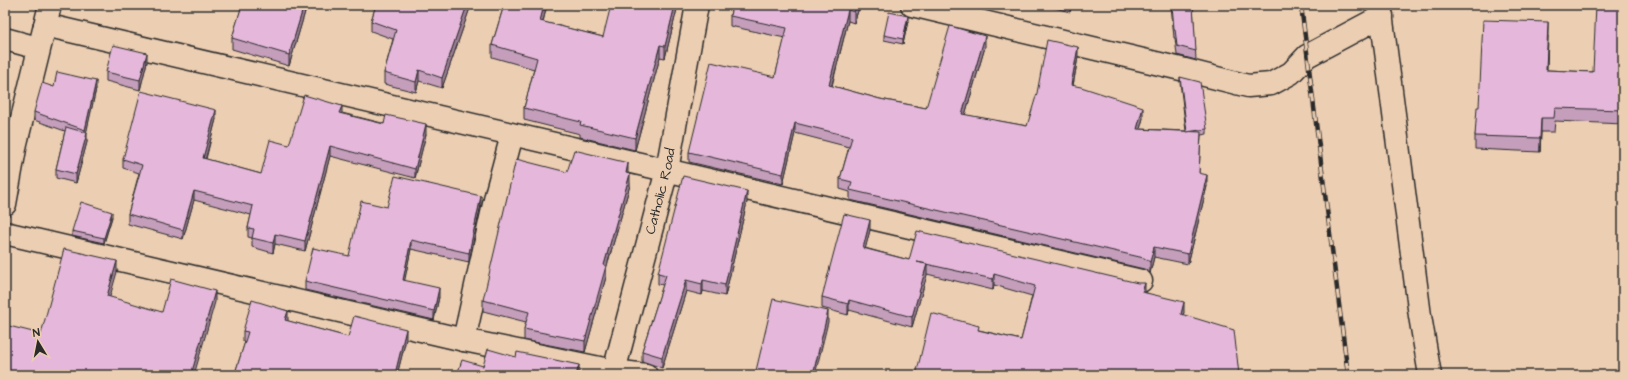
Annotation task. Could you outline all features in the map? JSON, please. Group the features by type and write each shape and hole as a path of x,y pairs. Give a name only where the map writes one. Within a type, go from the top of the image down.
{"street":[{"name":"Catholic Road","path":"614,373 667,170 697,5"},
{"path":"912,5 1248,86 1272,84 1291,72 1307,56 1381,11 1420,316 1430,375"},
{"path":"5,204 16,143 38,48 48,15 512,135 1141,281"},
{"path":"5,39 38,48"},
{"path":"464,340 497,191 512,135"},
{"path":"5,233 464,340 614,373 646,375"}],"building":[{"path":"242,5 304,5 289,55 232,38"},
{"path":"376,5 467,5 442,78 419,70 416,82 384,73 396,30 371,21"},
{"path":"504,5 544,5 540,21 603,37 611,5 675,5 665,46 660,45 635,138 580,125 581,122 524,108 537,58 492,45"},
{"path":"732,5 857,5 854,12 848,10 829,85 880,99 926,108 950,26 985,36 962,114 1027,126 1037,93 1047,40 1078,47 1071,85 1143,107 1137,129 1201,132 1199,173 1207,175 1188,254 1154,247 1150,262 1144,258 850,190 852,182 840,179 852,137 795,123 783,174 689,152 711,62 775,77 787,28 730,16"},
{"path":"1172,5 1193,5 1196,51 1177,46"},
{"path":"1596,5 1623,5 1623,110 1555,108 1554,118 1541,118 1540,138 1475,136 1477,107 1479,107 1483,20 1548,22 1546,70 1593,72"},
{"path":"889,12 908,16 903,39 884,35"},
{"path":"113,45 147,53 140,80 106,72"},
{"path":"57,72 96,81 85,130 34,112 42,83 54,87"},
{"path":"1180,77 1200,82 1207,129 1187,132"},
{"path":"141,91 216,110 203,158 261,174 270,140 289,145 304,95 342,106 339,113 384,124 386,115 426,124 415,169 330,146 305,241 275,234 273,243 252,238 254,229 248,228 253,206 194,191 183,230 128,214 142,165 123,159"},
{"path":"66,127 87,133 76,174 56,169"},
{"path":"574,150 628,163 626,173 630,174 604,265 606,266 585,341 524,329 529,312 483,300 516,159 567,172"},
{"path":"395,176 481,196 469,253 411,240 403,280 439,288 434,311 305,281 313,248 349,256 361,201 387,207"},
{"path":"683,176 747,191 725,285 703,280 702,284 686,280 662,357 642,351 666,275 658,273"},
{"path":"81,202 112,212 104,238 72,231"},
{"path":"844,214 870,220 863,248 909,260 917,231 1138,283 1145,283 1142,292 1184,302 1181,314 1234,330 1239,375 916,375 931,313 979,326 978,330 1021,340 1035,286 994,274 993,279 927,264 912,317 849,300 848,304 822,297"},
{"path":"64,249 117,261 107,296 162,312 171,279 215,291 191,375 5,375 5,325 41,334"},
{"path":"773,299 828,311 814,370 832,375 755,375"},
{"path":"252,300 288,311 285,320 348,337 354,316 406,329 396,370 416,375 254,375 236,370 248,332 243,331"},
{"path":"488,349 516,357 517,352 579,365 576,375 457,375 462,360 483,366"}],"railway":[{"path":"1301,5 1348,375"}]}
